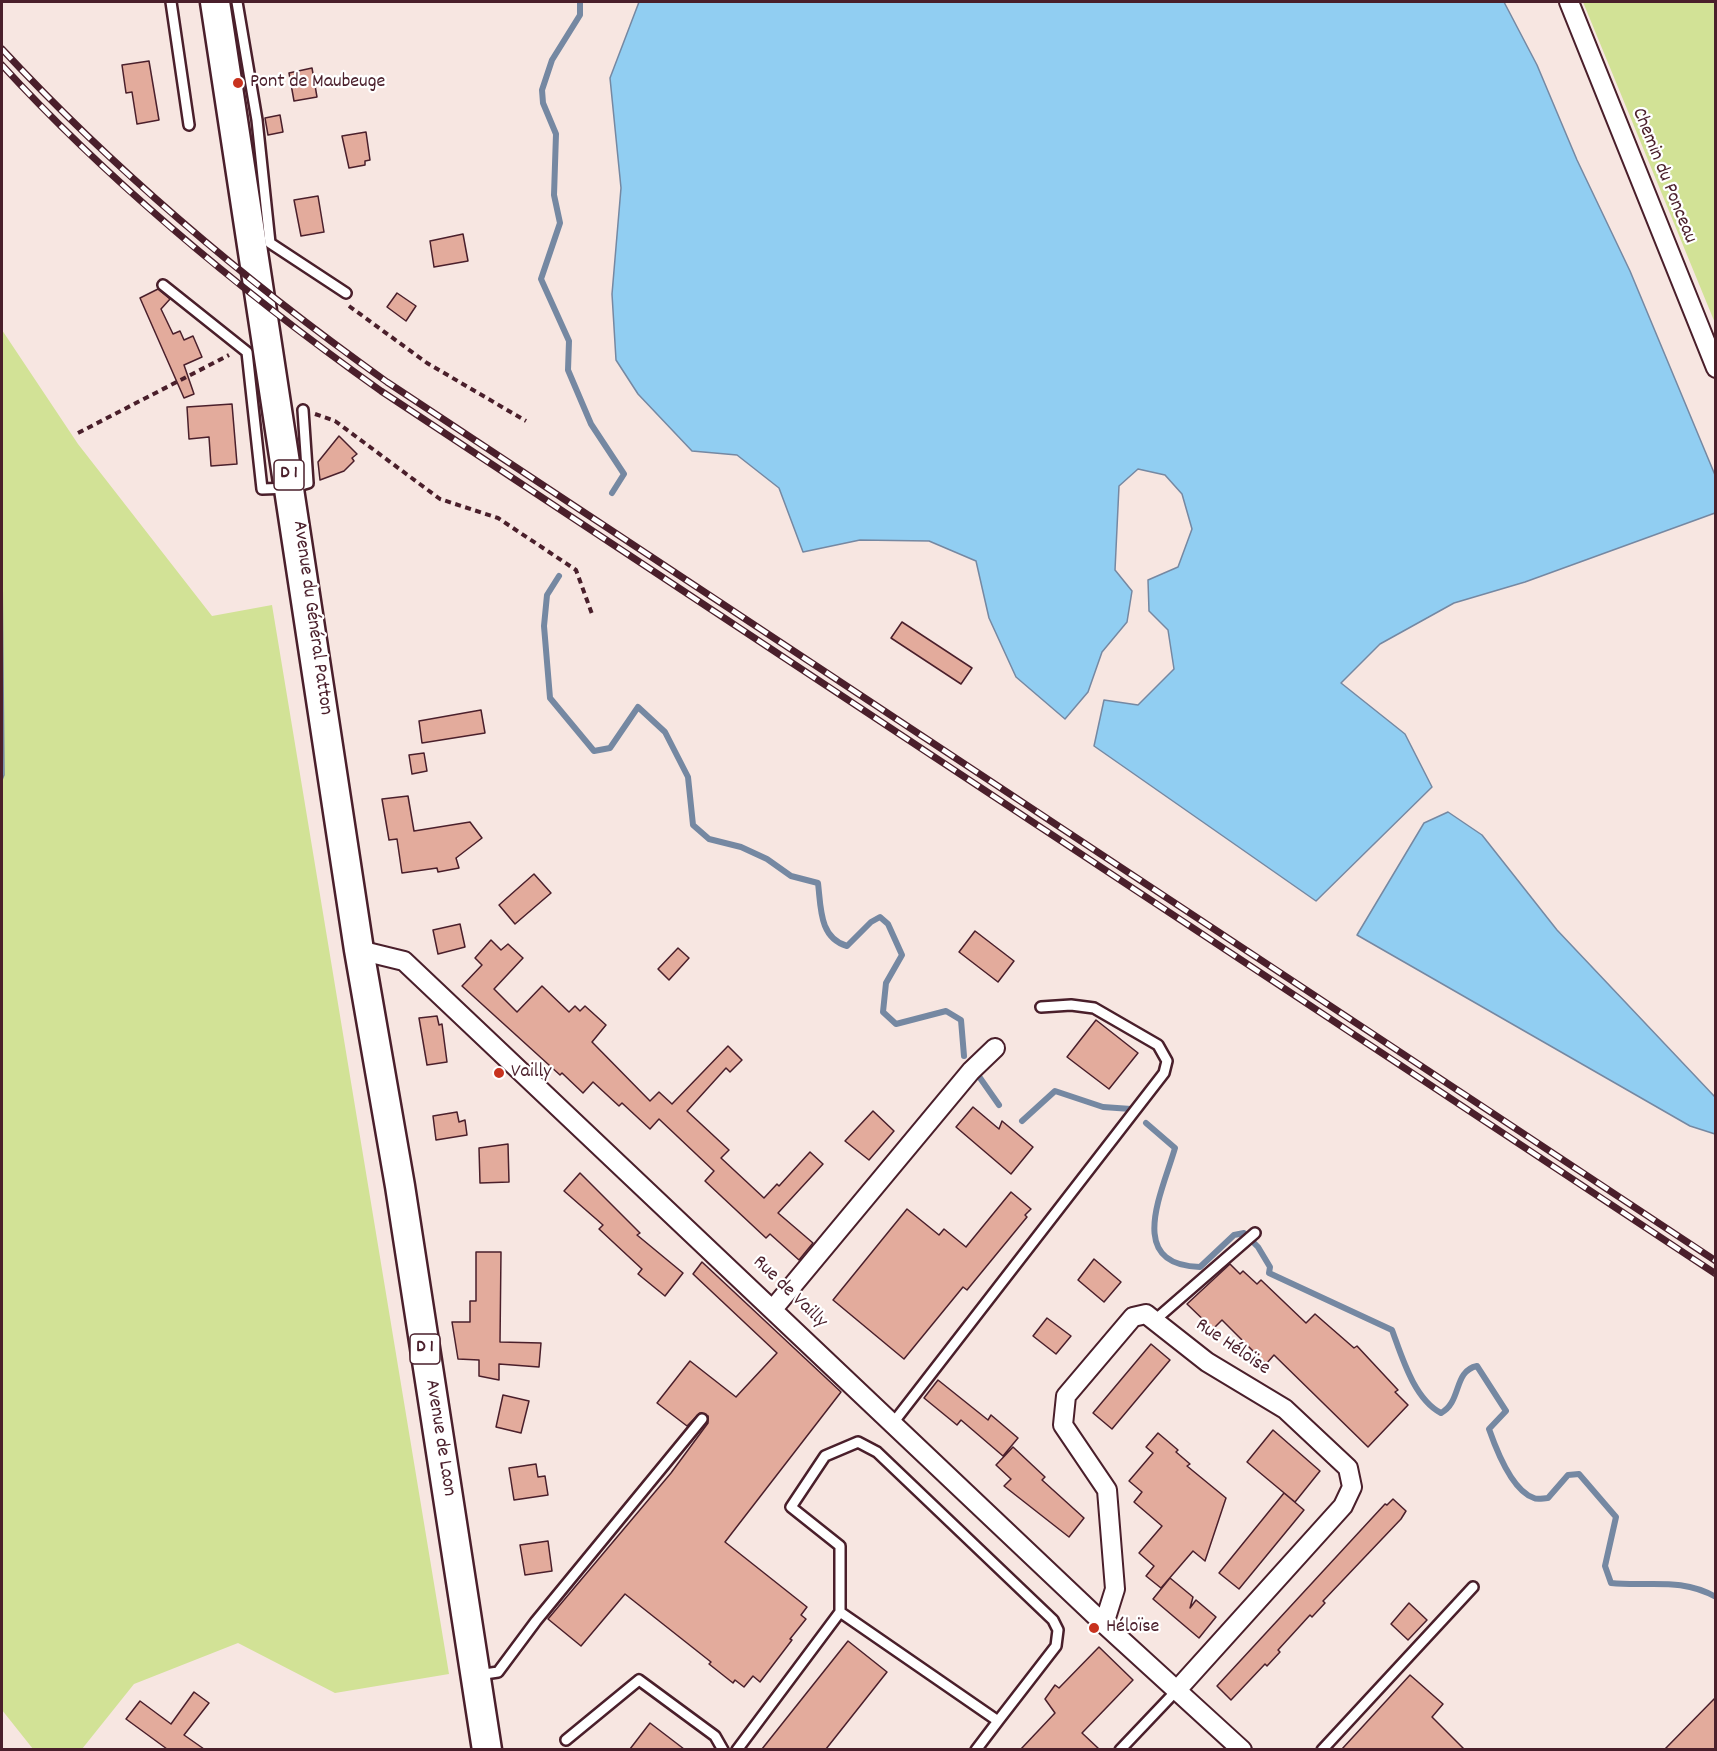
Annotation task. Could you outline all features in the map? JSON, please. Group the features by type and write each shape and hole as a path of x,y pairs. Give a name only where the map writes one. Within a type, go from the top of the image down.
{"main road":[{"name":"Avenue du Général Patton","path":"216,2 246,122 291,488 359,950"},
{"name":"Avenue de Laon","path":"359,950 400,1185 488,1749"}],"street":[{"name":"Chemin du Ponceau","path":"1569,2 1716,368"},
{"name":"Rue de Vailly","path":"359,950 404,961 1104,1624 1242,1749"},
{"path":"773,1309 971,1071 995,1048"},
{"path":"1104,1624 1115,1589 1107,1490 1063,1425 1065,1396 1133,1317 1146,1314 1155,1320"},
{"name":"Rue Héloïse","path":"1155,1320 1207,1362 1285,1409 1348,1468 1352,1487 1344,1506 1177,1690"}],"lane":[{"path":"171,2 189,125"},
{"path":"237,2 246,122 270,243 346,293"},
{"path":"163,285 247,352 262,489 291,488 308,483 303,410"},
{"path":"893,1423 1164,1073 1167,1061 1158,1045 1094,1008 1071,1005 1041,1007"},
{"path":"1155,1320 1254,1233"},
{"path":"476,1675 498,1672 536,1621 702,1419"},
{"path":"737,1749 840,1612 840,1546 791,1507 825,1456 858,1442 877,1452 1053,1620 1058,1630 1056,1646 976,1749"},
{"path":"1322,1749 1473,1587"},
{"path":"840,1612 998,1721"},
{"path":"566,1740 639,1680 715,1736 723,1749"},
{"path":"1120,1749 1177,1690"}],"path":[{"path":"346,293 350,308 427,363 526,422"},
{"path":"78,433 230,354"},
{"path":"303,410 335,421 440,499 498,518 576,570 592,614"}],"green space":[{"path":"1583,2 1715,2 1715,323"},
{"path":"2,330 78,444 212,616 272,605 449,1674 335,1693 238,1643 134,1684 82,1749 33,1749 2,1710"}],"water":[{"path":"639,2 1504,2 1537,65 1577,160 1630,271 1715,475 1715,513 1525,582 1454,603 1380,644 1341,683 1405,734 1432,787 1316,901 1094,746 1104,700 1138,705 1174,669 1168,630 1149,611 1148,580 1178,567 1192,529 1182,494 1165,475 1138,469 1119,486 1115,570 1132,591 1127,622 1102,652 1088,692 1065,719 1016,677 989,618 976,561 929,541 860,540 803,552 779,488 737,455 692,451 638,394 616,360 612,294 621,188 610,78"},
{"path":"2,562 4,775 2,780"},
{"path":"1448,812 1482,835 1557,930 1715,1097 1715,1134 1690,1126 1357,935 1424,823"}],"building":[{"path":"149,61 159,120 137,124 132,92 126,93 122,65"},
{"path":"312,68 317,97 294,101 289,73"},
{"path":"280,115 283,132 268,135 265,118"},
{"path":"366,132 370,160 365,161 365,165 349,168 342,136"},
{"path":"318,196 324,232 301,236 294,200"},
{"path":"463,234 468,261 434,267 430,241"},
{"path":"158,289 170,299 161,309 173,334 180,331 184,340 193,336 202,357 184,365 194,394 184,398 140,298"},
{"path":"397,293 416,306 406,321 387,307"},
{"path":"232,404 237,464 211,466 209,437 189,439 187,407"},
{"path":"339,436 357,454 352,458 354,461 344,471 320,480 318,462"},
{"path":"902,622 972,668 961,684 891,638"},
{"path":"481,710 485,733 422,743 419,721"},
{"path":"424,753 427,771 412,774 409,755"},
{"path":"408,796 414,831 470,822 482,838 456,858 459,868 438,872 437,868 402,873 397,839 389,840 382,799"},
{"path":"534,874 551,893 515,924 499,905"},
{"path":"460,924 465,947 438,954 433,930"},
{"path":"975,931 1014,961 998,982 959,952"},
{"path":"491,940 501,950 508,944 523,958 494,989 517,1012 542,986 569,1012 575,1006 580,1011 585,1006 606,1025 592,1042 650,1101 659,1092 672,1104 728,1046 742,1060 730,1072 726,1068 687,1111 729,1150 721,1158 764,1198 777,1184 779,1186 810,1152 823,1164 778,1213 813,1243 799,1260 770,1234 766,1238 705,1181 714,1171 659,1119 650,1129 622,1103 619,1106 593,1082 583,1093 462,986 482,965 475,958"},
{"path":"678,948 689,958 669,980 658,969"},
{"path":"437,1016 439,1025 442,1024 447,1062 427,1065 419,1018"},
{"path":"1096,1020 1138,1053 1109,1089 1067,1057"},
{"path":"973,1107 999,1129 1002,1121 1033,1147 1011,1174 956,1127"},
{"path":"873,1111 894,1131 869,1160 845,1141"},
{"path":"457,1112 459,1122 465,1120 467,1135 436,1140 433,1116"},
{"path":"508,1144 509,1182 480,1183 479,1148"},
{"path":"580,1173 640,1233 637,1235 683,1273 665,1296 638,1274 642,1269 599,1229 603,1225 564,1191"},
{"path":"1011,1192 1031,1209 1025,1215 1027,1217 967,1290 963,1287 904,1359 833,1300 907,1209 939,1235 944,1229 966,1247"},
{"path":"476,1252 501,1252 500,1342 541,1343 539,1367 499,1364 499,1380 479,1376 479,1360 458,1359 452,1322 470,1322 470,1301 476,1301"},
{"path":"1094,1259 1121,1282 1104,1302 1078,1280"},
{"path":"702,1262 841,1392 725,1542 807,1607 801,1615 806,1619 760,1682 753,1676 744,1687 735,1680 733,1683 709,1664 711,1662 625,1594 581,1646 548,1619 671,1473 708,1423 708,1416 700,1413 687,1426 657,1403 690,1361 736,1397 777,1353 693,1274"},
{"path":"1230,1264 1240,1274 1243,1271 1257,1284 1261,1280 1306,1323 1315,1314 1354,1348 1357,1346 1398,1390 1395,1392 1408,1405 1368,1447 1274,1355 1266,1364 1222,1320 1213,1329 1187,1304"},
{"path":"1047,1318 1071,1336 1056,1354 1033,1336"},
{"path":"1151,1344 1170,1360 1112,1429 1093,1413"},
{"path":"938,1380 988,1420 991,1415 1018,1438 1003,1456 961,1420 957,1425 924,1398"},
{"path":"503,1395 529,1401 521,1433 496,1427"},
{"path":"1273,1430 1320,1471 1295,1502 1247,1462"},
{"path":"1158,1433 1178,1450 1176,1452 1190,1464 1187,1466 1226,1498 1205,1561 1193,1551 1161,1588 1146,1576 1154,1566 1139,1553 1162,1526 1134,1502 1142,1492 1129,1481 1153,1453 1146,1447"},
{"path":"1013,1447 1045,1477 1042,1480 1084,1518 1069,1537 1004,1486 1011,1479 996,1465"},
{"path":"536,1464 538,1477 545,1476 548,1495 514,1500 509,1468"},
{"path":"1284,1493 1304,1510 1239,1589 1219,1573"},
{"path":"1393,1499 1406,1511 1401,1519 1323,1601 1325,1603 1312,1617 1310,1615 1278,1650 1280,1652 1267,1666 1265,1664 1231,1700 1217,1686 1385,1504 1387,1505"},
{"path":"548,1541 552,1571 525,1575 520,1545"},
{"path":"1170,1578 1193,1597 1190,1608 1196,1600 1216,1617 1199,1638 1153,1599"},
{"path":"1409,1603 1427,1620 1408,1640 1391,1624"},
{"path":"848,1641 887,1672 826,1749 762,1749"},
{"path":"1099,1647 1133,1680 1082,1733 1099,1749 1021,1749 1055,1713 1045,1699 1055,1685 1059,1688"},
{"path":"1410,1675 1443,1704 1432,1717 1464,1749 1342,1749"},
{"path":"194,1692 209,1703 184,1735 204,1749 167,1749 126,1719 140,1701 171,1724"},
{"path":"1716,1697 1716,1749 1665,1749"},
{"path":"650,1723 684,1749 630,1749"}],"waterway":[{"path":"580,2 580,15 552,60 542,90 543,103 556,134 554,195 560,223 541,279 569,341 568,370 591,424 624,474 612,493"},
{"path":"559,576 547,595 544,626 550,698 594,751 610,748 638,707 665,732 688,777 693,825 709,839 741,847 767,859 791,876 818,883 821,911 826,929 838,942 847,946 871,922 880,917 888,924 902,955 886,983 883,1012 896,1024 946,1011 961,1020 964,1056"},
{"path":"978,1075 999,1105"},
{"path":"1022,1121 1055,1091 1103,1107 1131,1109"},
{"path":"1146,1123 1175,1148 1157,1205 1154,1224 1156,1240 1163,1254 1177,1263 1200,1267 1234,1235 1244,1233 1258,1247 1270,1267 1269,1273 1392,1330 1416,1388 1423,1398 1441,1413 1452,1402 1464,1374 1477,1366 1506,1411 1489,1429 1506,1468 1519,1487 1535,1499 1548,1498 1568,1475 1579,1474 1616,1517 1605,1566 1611,1583 1677,1585 1690,1587 1716,1597"}],"railway":[{"path":"2,49 92,140 186,225 285,306 387,382 1716,1261"},
{"path":"2,65 90,154 183,238 280,316 381,391 1716,1274"}],"place":[{"name":"Pont de Maubeuge","path":"238,83"},
{"name":"Vailly","path":"499,1073"},
{"name":"Héloïse","path":"1094,1628"}]}
